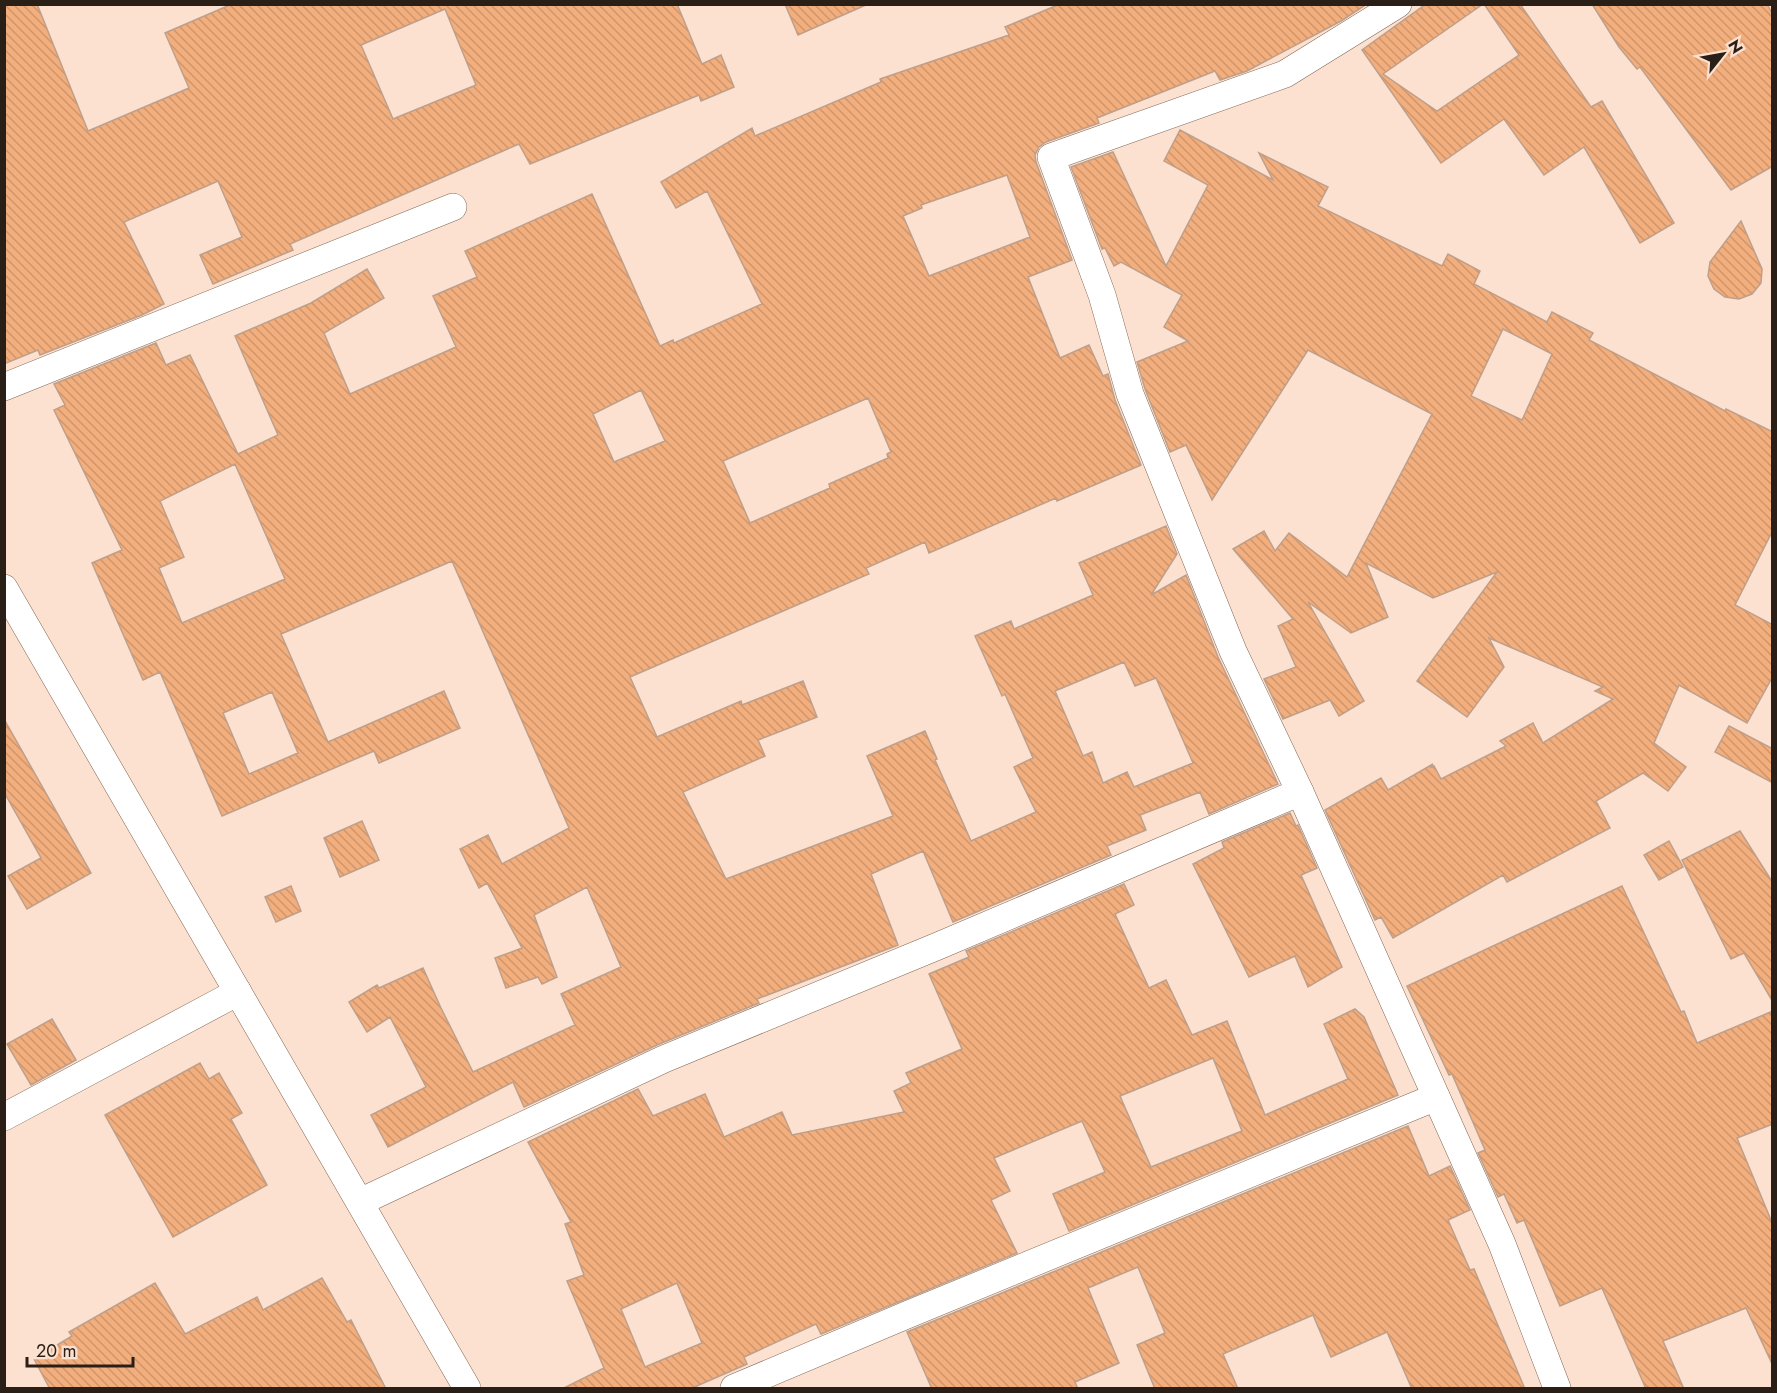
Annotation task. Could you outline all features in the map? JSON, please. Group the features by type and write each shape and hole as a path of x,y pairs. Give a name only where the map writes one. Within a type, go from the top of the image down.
{"street":[{"path":"1398,4 1285,74 1051,158 1101,295 1130,394 1233,651 1300,792 1502,1244 1557,1389"},
{"path":"4,387 453,207"},
{"path":"4,588 467,1389"},
{"path":"360,1202 664,1059 938,946 1300,792"},
{"path":"4,1117 238,992"},
{"path":"734,1389 769,1372 1436,1097"}],"building":[{"path":"4,4 37,4 88,131 189,88 165,33 232,4 677,4 702,64 721,55 734,87 701,101 699,95 530,164 519,144 290,244 293,250 213,284 200,255 242,237 218,181 124,222 164,304 142,315 40,355 38,350 4,364","holes":["445,9 476,85 393,119 361,45"]},
{"path":"785,4 868,4 798,35"},
{"path":"1060,4 1367,4 1341,21 1247,71 1220,80 1215,71 1097,118 1099,123 1046,142 1039,147 1035,155 1072,260 1028,277 1060,358 1089,345 1103,376 1108,374 1115,400 1141,465 1057,501 1056,498 929,553 925,542 866,568 869,574 630,677 657,737 741,701 742,705 803,681 817,717 758,740 765,756 683,792 726,879 893,816 867,756 925,731 937,759 935,760 971,841 1036,812 1014,767 1033,758 1005,694 1002,696 975,636 1011,621 1014,629 1093,595 1079,563 1166,526 1177,554 1151,595 1186,575 1218,657 1278,784 1209,814 1200,792 1140,815 1146,830 1107,846 1111,855 953,922 923,851 871,874 898,945 757,999 759,1003 657,1045 524,1107 513,1082 388,1147 371,1115 426,1087 390,1017 367,1032 349,1002 377,985 379,988 423,968 473,1072 575,1025 561,994 621,967 587,887 534,915 557,977 542,984 538,977 506,988 495,958 522,948 487,883 479,888 460,849 488,835 502,864 569,828 452,561 281,634 328,742 444,691 460,728 379,763 374,751 222,816 160,672 143,680 92,563 122,550 54,410 65,405 54,384 156,343 166,365 190,355 238,454 278,435 235,336 311,303 367,269 384,298 324,333 350,394 456,347 433,296 477,277 465,251 592,194 660,346 673,340 674,343 762,304 707,191 676,208 661,182 752,128 755,136 881,82 880,79 1009,35 1005,27","holes":["1007,175 1030,237 929,276 903,216 922,208 921,205","641,390 665,441 614,462 593,414","868,398 891,452 887,454 888,458 829,484 830,488 750,523 723,461","235,464 285,579 182,623 159,568 184,557 160,501","1124,662 1135,686 1156,678 1193,763 1134,787 1127,772 1103,783 1092,752 1083,756 1055,691","272,692 298,753 249,774 223,713"]},
{"path":"1426,4 1483,4 1383,74 1437,111 1519,55 1484,4 1520,4 1591,107 1602,101 1674,223 1640,243 1584,147 1544,175 1504,119 1441,163 1362,50"},
{"path":"1592,4 1767,4 1773,15 1773,166 1731,190 1640,67 1637,69 1619,47"},
{"path":"1180,130 1273,180 1259,153 1328,187 1318,206 1442,266 1448,254 1480,271 1474,284 1547,322 1552,312 1593,333 1589,340 1725,411 1726,409 1773,432 1773,530 1735,605 1773,625 1773,676 1747,723 1679,685 1654,743 1686,767 1668,791 1643,773 1596,801 1610,828 1507,882 1503,875 1393,938 1381,917 1375,920 1325,810 1381,778 1388,790 1433,764 1431,767 1434,766 1441,779 1506,746 1500,741 1533,723 1543,743 1613,699 1595,691 1603,687 1489,638 1504,667 1467,717 1417,681 1497,572 1433,598 1366,563 1388,617 1351,633 1308,602 1364,701 1339,716 1330,700 1283,719 1264,679 1296,667 1278,626 1293,619 1233,549 1264,531 1275,551 1289,533 1347,577 1432,414 1308,350 1212,500 1186,445 1170,452 1137,362 1188,341 1164,327 1182,295 1121,262 1114,266 1105,248 1102,249 1071,167 1113,152 1166,266 1208,185 1164,161","holes":["1503,329 1552,354 1522,420 1471,396"]},
{"path":"1741,221 1762,269 1761,283 1752,294 1739,299 1725,297 1714,289 1708,276 1710,262"},
{"path":"4,719 91,873 27,909 8,876 41,858 4,792"},
{"path":"1729,726 1773,749 1773,783 1715,752"},
{"path":"1290,813 1296,826 1298,825 1317,868 1301,875 1342,967 1308,987 1295,956 1249,977 1193,864 1224,848 1222,842"},
{"path":"362,821 379,860 340,877 324,838"},
{"path":"1740,831 1773,883 1773,1002 1744,953 1731,959 1682,860"},
{"path":"1669,841 1683,867 1659,880 1644,855"},
{"path":"1124,884 1134,905 1115,914 1149,988 1166,980 1192,1035 1227,1021 1265,1115 1348,1079 1324,1024 1355,1009 1364,1017 1398,1095 1069,1231 1053,1194 1105,1172 1082,1121 994,1158 1010,1191 991,1200 1017,1253 821,1334 816,1324 744,1357 747,1364 690,1389 562,1389 604,1368 567,1281 584,1275 565,1224 571,1222 528,1142 638,1089 653,1116 705,1094 724,1137 782,1112 792,1135 904,1112 894,1091 911,1083 906,1073 962,1049 929,974 969,957 966,951","holes":["1213,1058 1242,1131 1151,1167 1120,1096","677,1283 702,1343 645,1367 621,1309"]},
{"path":"291,886 301,911 276,922 265,897"},
{"path":"1622,886 1681,1012 1684,1011 1697,1043 1773,1011 1773,1124 1737,1138 1773,1225 1773,1366 1746,1308 1663,1341 1684,1389 1646,1389 1602,1288 1560,1306 1524,1220 1517,1223 1504,1194 1498,1197 1478,1153 1485,1150 1452,1074 1449,1075 1407,986"},
{"path":"52,1019 76,1060 31,1085 7,1044"},
{"path":"200,1063 209,1079 219,1073 242,1113 231,1119 267,1185 173,1237 105,1115"},
{"path":"1408,1126 1429,1176 1450,1166 1470,1210 1448,1220 1470,1270 1474,1269 1525,1389 1412,1389 1387,1332 1331,1357 1313,1315 1223,1354 1238,1389 1155,1389 1137,1345 1165,1333 1138,1267 1088,1288 1119,1363 1075,1382 1078,1389 932,1389 907,1332"},
{"path":"322,1278 347,1322 351,1320 386,1389 50,1389 34,1359 72,1336 69,1332 155,1283 185,1334 257,1297 263,1310"}]}
